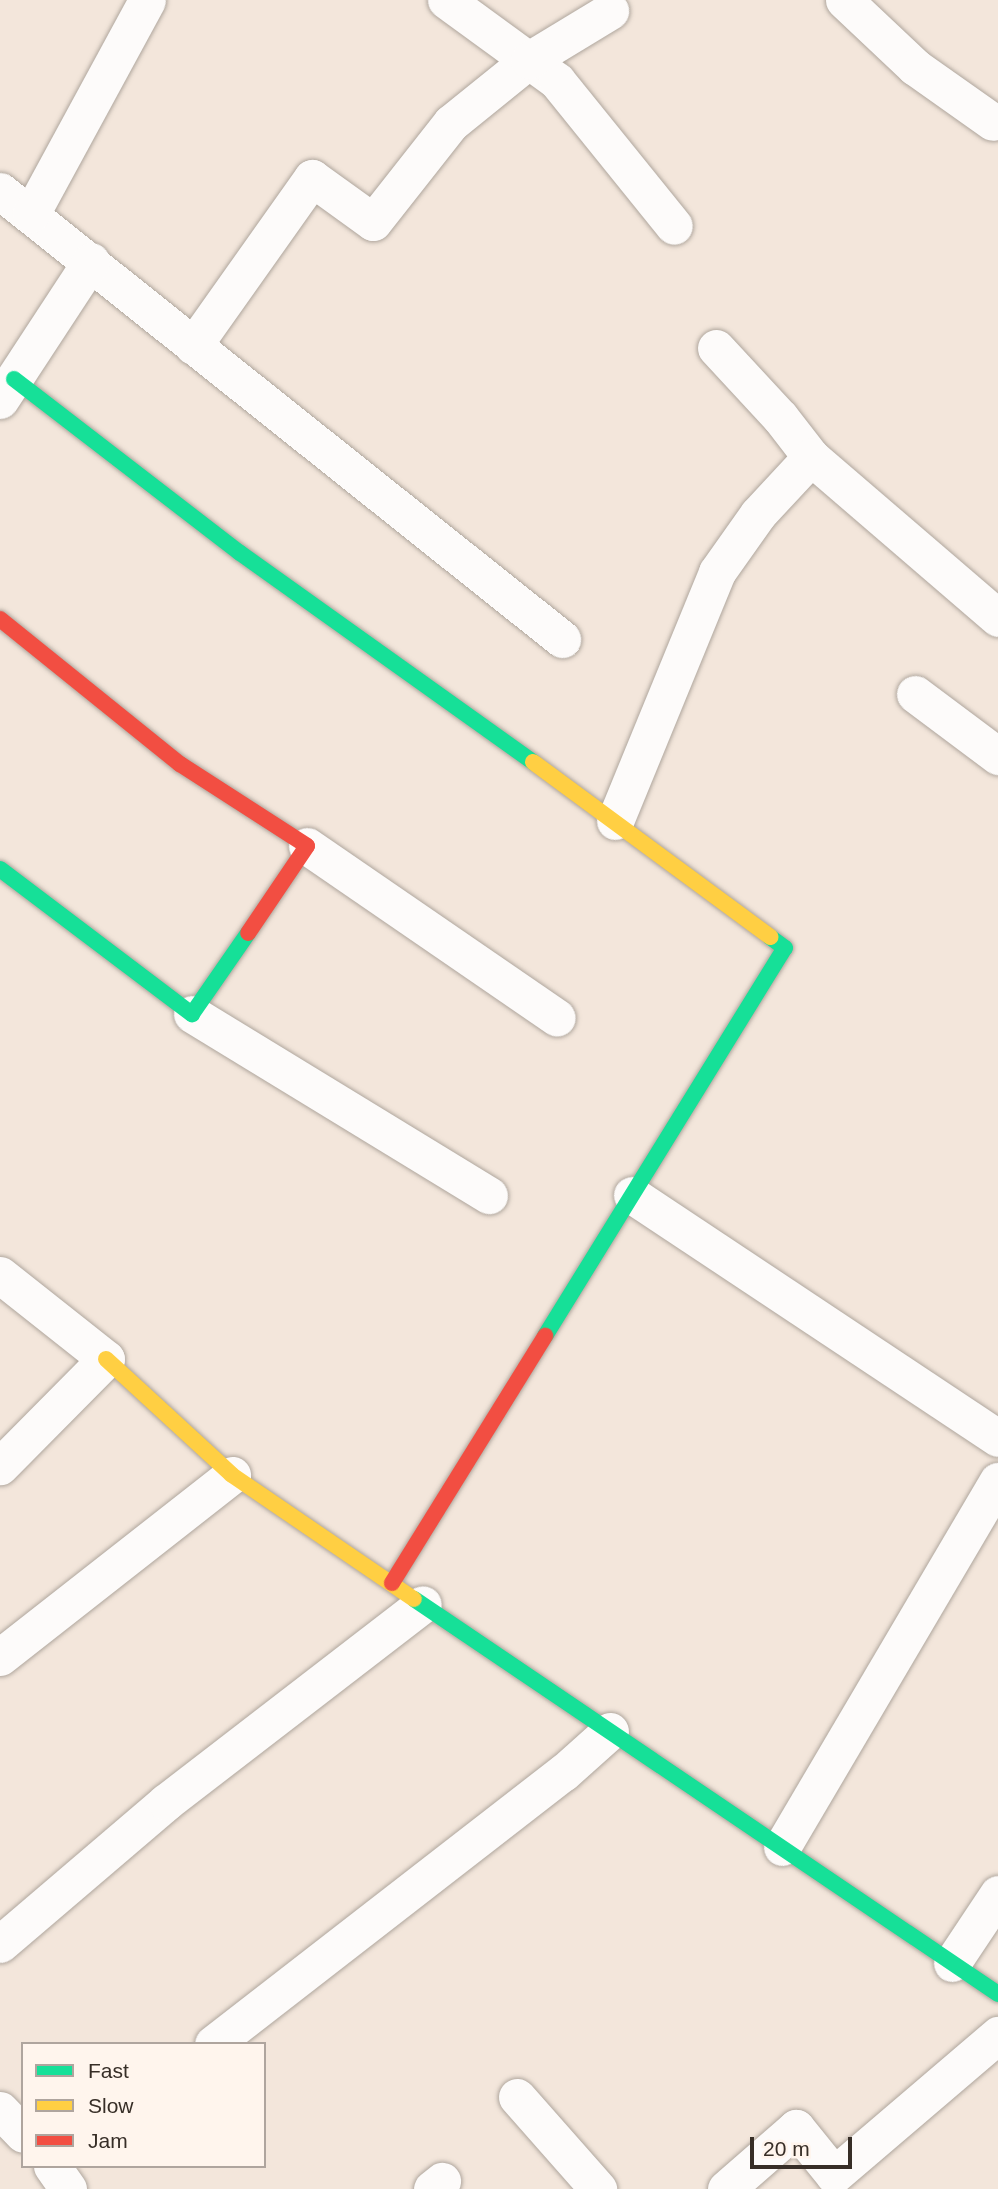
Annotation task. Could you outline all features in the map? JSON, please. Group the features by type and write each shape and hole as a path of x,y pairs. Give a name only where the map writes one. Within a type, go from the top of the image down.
{"street":[{"path":"32,214 147,0"},
{"path":"446,0 557,81 674,226"},
{"path":"850,2 915,67 993,122"},
{"path":"193,346 312,178 373,222 451,123 529,60 610,11"},
{"path":"0,191 562,639"},
{"path":"91,261 7,390 615,821 785,948 392,1583"},
{"path":"716,348 780,417 811,457 998,618"},
{"path":"615,821 717,572 758,514 811,457"},
{"path":"0,619 180,764 307,846 557,1018"},
{"path":"915,694 998,756"},
{"path":"192,1014 307,846"},
{"path":"0,869 192,1014 489,1195"},
{"path":"632,1195 998,1438"},
{"path":"0,1275 106,1359 232,1475 998,1994"},
{"path":"0,1466 106,1359"},
{"path":"0,1657 232,1475"},
{"path":"782,1847 998,1481"},
{"path":"0,1944 166,1802 423,1604"},
{"path":"216,2042 563,1773 610,1731"},
{"path":"951,1963 998,1894"},
{"path":"726,2189 796,2128 834,2175 998,2035"},
{"path":"517,2097 598,2189"},
{"path":"0,2110 21,2132"}],"traffic: fast":[{"path":"14,379 240,553 533,762"},
{"path":"0,869 192,1014 248,933"},
{"path":"545,1336 785,948 770,937"},
{"path":"414,1599 998,1994"}],"traffic: slow":[{"path":"533,762 770,937"},
{"path":"106,1359 232,1475 414,1599"}],"traffic: jam":[{"path":"0,619 180,764 307,846 248,933"},
{"path":"392,1583 545,1336"}]}
